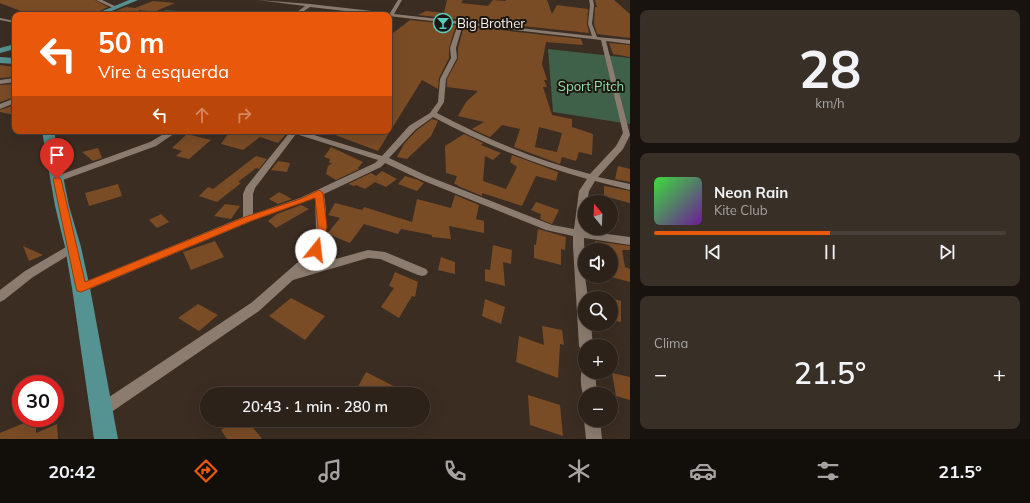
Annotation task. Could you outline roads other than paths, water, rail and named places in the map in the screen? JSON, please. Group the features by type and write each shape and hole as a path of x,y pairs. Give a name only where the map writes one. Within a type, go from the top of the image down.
{"main road":[{"path":"104,12 135,0"},
{"path":"0,51 12,47"},
{"path":"0,60 12,62"},
{"path":"50,134 57,179 81,288 106,439"}],"street":[{"path":"98,0 115,8"},
{"path":"260,0 362,12"},
{"path":"393,17 400,0"},
{"path":"583,195 592,177 620,147 627,133 599,38 590,24 591,0"},
{"path":"300,12 310,5"},
{"path":"333,12 338,8"},
{"path":"393,17 398,15 630,42"},
{"path":"0,19 12,21"},
{"path":"81,288 248,219 303,200 378,165 412,128 433,114 440,102 444,79 454,58 453,48 461,23"},
{"path":"0,82 12,80"},
{"path":"0,107 12,101"},
{"path":"433,114 464,131 522,156 630,187"},
{"path":"57,179 153,144 169,134"},
{"path":"248,219 248,194 251,187 292,134"},
{"path":"304,134 383,159 422,177 550,228 578,234"},
{"path":"102,410 255,307 310,258 316,250 322,227 319,193"},
{"path":"580,235 578,246 585,339"},
{"path":"596,235 630,241"},
{"path":"0,297 29,274 73,247"},
{"path":"290,276 368,254 381,255 422,272"},
{"path":"593,427 594,439"}],"place":[{"name":"Big Brother","path":"443,23"}],"park label":[{"name":"Sport Pitch","path":"591,86"}]}
